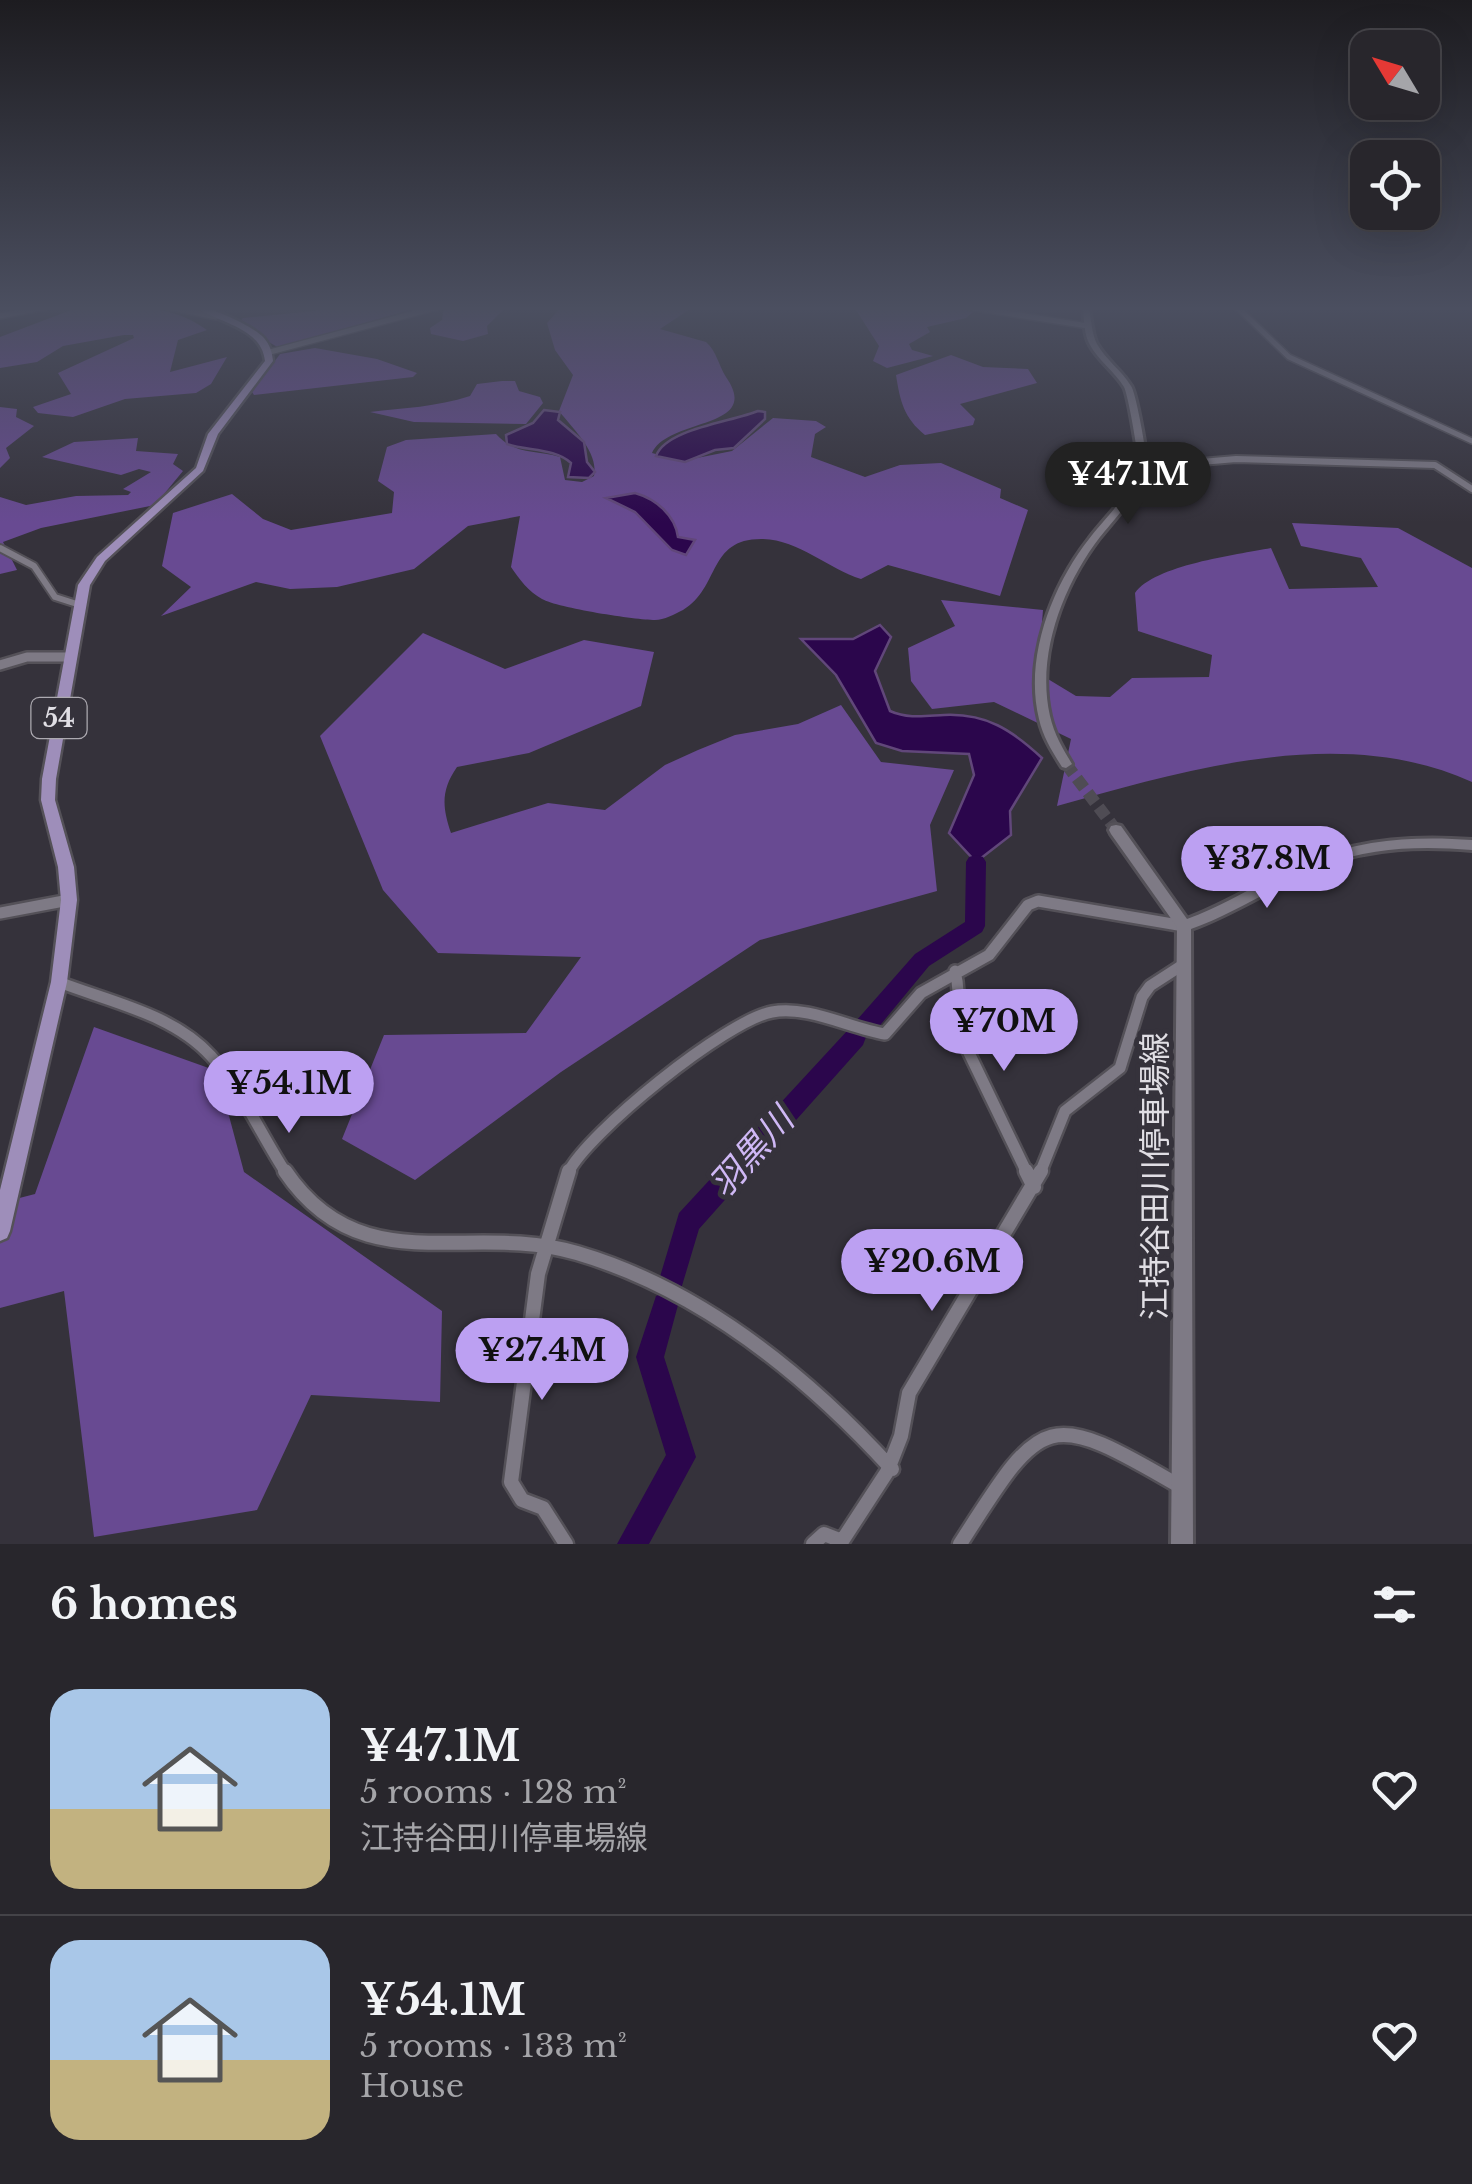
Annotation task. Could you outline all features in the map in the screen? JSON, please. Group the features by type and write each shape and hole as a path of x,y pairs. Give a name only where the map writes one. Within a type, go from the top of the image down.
{"main road":[{"name":"54","path":"0,1230 58,982 69,900 66,866 48,800 84,585 101,559 199,470 214,434 257,379"},
{"path":"1066,764 1045,728 1042,653 1077,564 1143,467 1130,388 1122,379"},
{"path":"1116,830 1184,926 1302,869 1337,857 1413,839 1472,845"},
{"name":"江持谷田川停車場線","path":"1182,1544 1184,926"}],"street":[{"path":"1335,379 1470,440"},
{"path":"1143,467 1236,459 1435,466 1472,490"},
{"path":"0,548 34,566 56,597 80,604"},
{"path":"0,665 27,657 70,657"},
{"path":"0,913 69,900"},
{"path":"566,1544 543,1508 522,1500 511,1482 546,1246 571,1166 596,1136 686,1064 770,1012 797,1013 848,1029 885,1034 921,993 989,955 1028,906 1038,902 1184,926"},
{"path":"813,1544 824,1534 843,1543 892,1468 905,1431 910,1393 1034,1187 1065,1111 1120,1068 1142,997 1150,986 1186,962"},
{"path":"955,971 962,999 955,1015 958,1028 1034,1187"},
{"path":"58,982 192,1037 212,1058 293,1180 333,1222 381,1237 546,1246 586,1254 628,1271 698,1310 823,1396 892,1468"},
{"path":"960,1544 1019,1453 1038,1437 1055,1431 1083,1432 1102,1439 1184,1489"}],"shaded area":[{"path":"62,379 214,379 196,393 125,399 73,417 38,413 33,407 71,394"},
{"path":"262,379 395,379 254,395 252,392"},
{"path":"571,379 727,379 734,394 732,406 723,415 676,433 652,453 682,461 732,451 773,418 816,421 826,427 815,434 811,457 865,477 900,465 941,463 1001,489 1000,498 1028,510 1000,596 888,565 861,579 789,544 763,539 732,546 695,600 673,615 655,620 597,613 542,599 521,581 511,567 520,516 468,526 414,569 337,587 290,589 256,582 161,616 191,587 162,566 173,513 232,494 263,519 291,530 392,513 394,492 378,481 387,447 406,440 496,434 518,449 560,457 565,480 582,482 594,476 592,458 559,411"},
{"path":"897,379 1034,379 1037,383 960,404 975,419 973,425 925,435 912,422"},
{"path":"515,381 519,391 540,397 543,403 526,424 414,422 370,412 457,400 470,396 477,384"},
{"path":"0,407 17,409 16,417 34,426 6,448 10,458 0,468"},
{"path":"544,410 560,412 558,420 584,442 587,462 595,472 589,478 568,477 571,463 557,455 507,444 506,435 533,423"},
{"path":"765,412 765,419 734,448 715,450 685,462 656,456 672,439"},
{"path":"138,438 136,451 178,454 173,464 183,471 155,505 41,528 3,542 17,570 0,574 0,497 26,505 76,496 128,495 131,492 123,489 151,472 139,469 121,475 42,457 74,442"},
{"path":"635,493 663,509 678,537 695,540 686,555 672,550 635,512 606,498"},
{"path":"1292,523 1398,528 1472,568 1472,782 1422,765 1371,756 1318,754 1212,767 1057,806 1071,739 994,702 932,709 911,681 908,648 955,626 941,600 1043,610 1038,673 1076,696 1110,697 1132,678 1209,677 1212,655 1138,631 1135,593 1145,583 1177,568 1271,548 1289,589 1378,587 1361,558 1301,546"},
{"path":"880,625 891,637 875,671 890,711 910,716 959,715 986,720 1020,739 1042,758 1010,811 1011,835 976,862 949,833 974,775 969,754 902,751 876,743 836,675 801,639 853,639"},
{"path":"423,633 505,669 584,640 654,652 641,706 529,753 457,767 445,799 451,833 548,803 605,810 665,765 698,750 735,735 798,724 841,705 881,762 954,770 930,825 937,891 760,940 561,1072 415,1180 342,1139 384,1035 526,1033 581,957 438,953 383,890 320,736"},
{"path":"94,1027 217,1071 244,1172 442,1311 440,1402 311,1395 257,1510 94,1537 64,1291 0,1308 0,1203 35,1194"}],"waterway":[{"name":"羽黒川","path":"905,980 922,960 975,926 976,862"},
{"name":"羽黒川","path":"864,1028 899,987"},
{"name":"羽黒川","path":"672,1280 688,1222 855,1038"},
{"name":"羽黒川","path":"632,1544 681,1457 650,1357 665,1305"}],"tunnel":[{"path":"1066,764 1116,830"}]}
